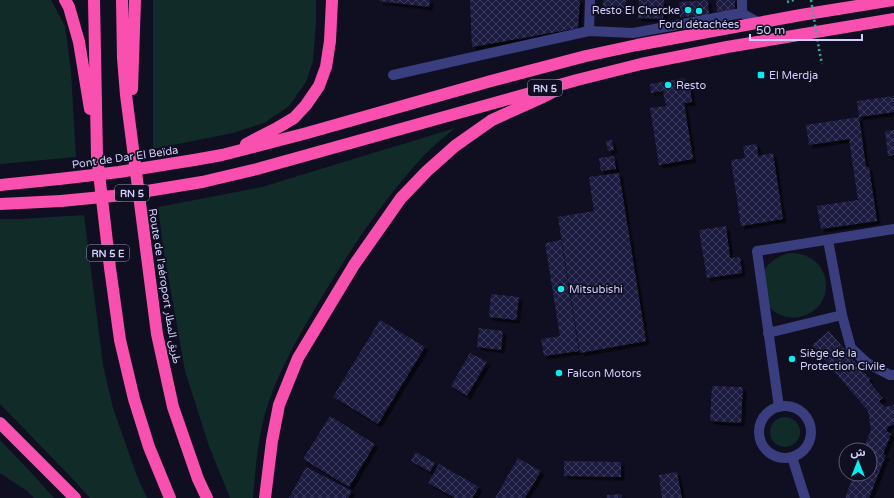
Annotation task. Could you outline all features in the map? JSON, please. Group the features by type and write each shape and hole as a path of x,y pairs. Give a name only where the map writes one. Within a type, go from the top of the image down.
{"highway":[{"path":"65,0 69,7 79,42 97,156"},
{"name":"RN 5 E","path":"94,0 97,156 120,340 136,406 149,447 170,498"},
{"name":"Route de l'aéroport طريق المطار","path":"122,0 123,58 126,95 147,261 159,341 173,407 198,479 207,498"},
{"path":"130,130 135,0"},
{"path":"222,156 294,118 306,105 319,86 326,67 330,41 332,0"},
{"name":"RN 5","path":"222,156 586,56 637,45 894,0"},
{"name":"RN 5","path":"0,204 61,201 123,195 202,182 257,169 577,80 641,64 727,47 894,19"},
{"path":"265,498 272,441 279,405 298,358 354,265 401,198 427,171 455,146 492,120 543,98 577,80"},
{"name":"Pont de Dar El Beïda","path":"0,185 118,172 222,156"},
{"path":"0,424 74,498"}],"street":[{"path":"589,31 590,0"},
{"path":"742,0 742,13"},
{"path":"393,75 589,31 633,33 742,13 759,23"},
{"path":"779,407 757,251 894,229"},
{"path":"828,240 842,315 851,348 866,363 890,375 894,374"},
{"path":"768,333 842,315"},
{"path":"779,407 794,408 806,416 810,422 811,437 809,444 799,455 792,457 778,457 771,454 765,449 762,443 760,428 762,421 772,410 779,407"},
{"path":"792,457 805,498"}],"path":[{"path":"786,2 794,0"},
{"path":"811,0 822,64"}],"green space":[{"path":"0,0 51,0 65,26 71,71 76,157 0,164"},
{"path":"153,0 316,0 313,61 306,82 289,106 264,123 233,133 153,149"},
{"path":"455,128 421,158 389,197 363,232 327,288 284,364 266,410 256,462 253,498 230,498 209,446 185,371 163,247 158,207 262,187"},
{"path":"84,215 103,365 113,408 137,476 147,498 90,498 0,404 0,219"},
{"path":"789,253 804,255 815,262 823,271 826,282 825,293 820,304 812,312 799,317 782,316 769,306 764,280 764,273 767,266 778,258"},
{"path":"785,417 796,421 800,432 796,443 785,447 774,443 770,432 774,421"},
{"path":"0,440 54,498 34,498 27,491 0,473"}],"building":[{"path":"379,0 430,0 429,7"},
{"path":"470,0 580,0 578,28 472,47"},
{"path":"603,0 626,0 626,8 603,8"},
{"path":"639,0 664,0 663,19 638,18"},
{"path":"708,0 709,15 680,17 679,2"},
{"path":"716,0 735,0 735,11 717,12"},
{"path":"685,78 686,87 690,87 692,102 684,103 693,159 659,165 650,108 666,106 663,91 651,93 650,84"},
{"path":"894,96 894,112 859,117 857,101"},
{"path":"859,117 866,167 869,167 877,221 821,229 817,206 858,200 849,139 809,145 806,125"},
{"path":"894,130 894,155 888,156 885,131"},
{"path":"612,140 614,150 608,151 606,141"},
{"path":"757,144 758,156 773,153 783,219 741,226 731,160 745,158 743,146"},
{"path":"614,156 616,169 601,171 599,158"},
{"path":"619,173 646,341 580,353 558,217 594,211 589,177"},
{"path":"726,226 730,258 740,257 742,273 707,278 699,230"},
{"name":"Mitsubishi","path":"561,240 579,351 544,356 541,339 560,336 545,243"},
{"path":"491,294 519,297 516,320 489,317"},
{"path":"380,320 425,347 378,424 333,397"},
{"path":"479,328 503,331 501,350 477,347"},
{"path":"829,331 870,379 869,381 883,398 879,401 885,407 894,405 894,425 889,426 886,431 891,434 883,454 886,455 878,475 878,442 866,442 871,430 868,411 812,345"},
{"path":"470,353 487,362 467,396 451,386"},
{"path":"712,386 743,387 741,423 710,421"},
{"path":"330,416 375,444 349,487 303,459"},
{"path":"416,452 435,463 430,472 411,461"},
{"path":"518,458 541,471 525,498 495,498"},
{"path":"564,461 621,462 621,477 564,476"},
{"path":"439,464 479,487 472,498 455,498 428,483"},
{"path":"306,467 352,491 348,498 289,498"},
{"path":"677,472 682,498 662,498 659,475"},
{"path":"851,482 875,482 869,498 845,498"},
{"path":"622,494 622,498 607,498 607,495"}],"place":[{"name":"Resto El Chercke","path":"688,10"},
{"name":"Ford détachées","path":"699,11"},
{"name":"El Merdja","path":"761,75"},
{"name":"Resto","path":"668,85"},
{"name":"Mitsubishi","path":"561,289"},
{"name":"Siège de la Protection Civile","path":"792,359"},
{"name":"Falcon Motors","path":"559,373"}]}
